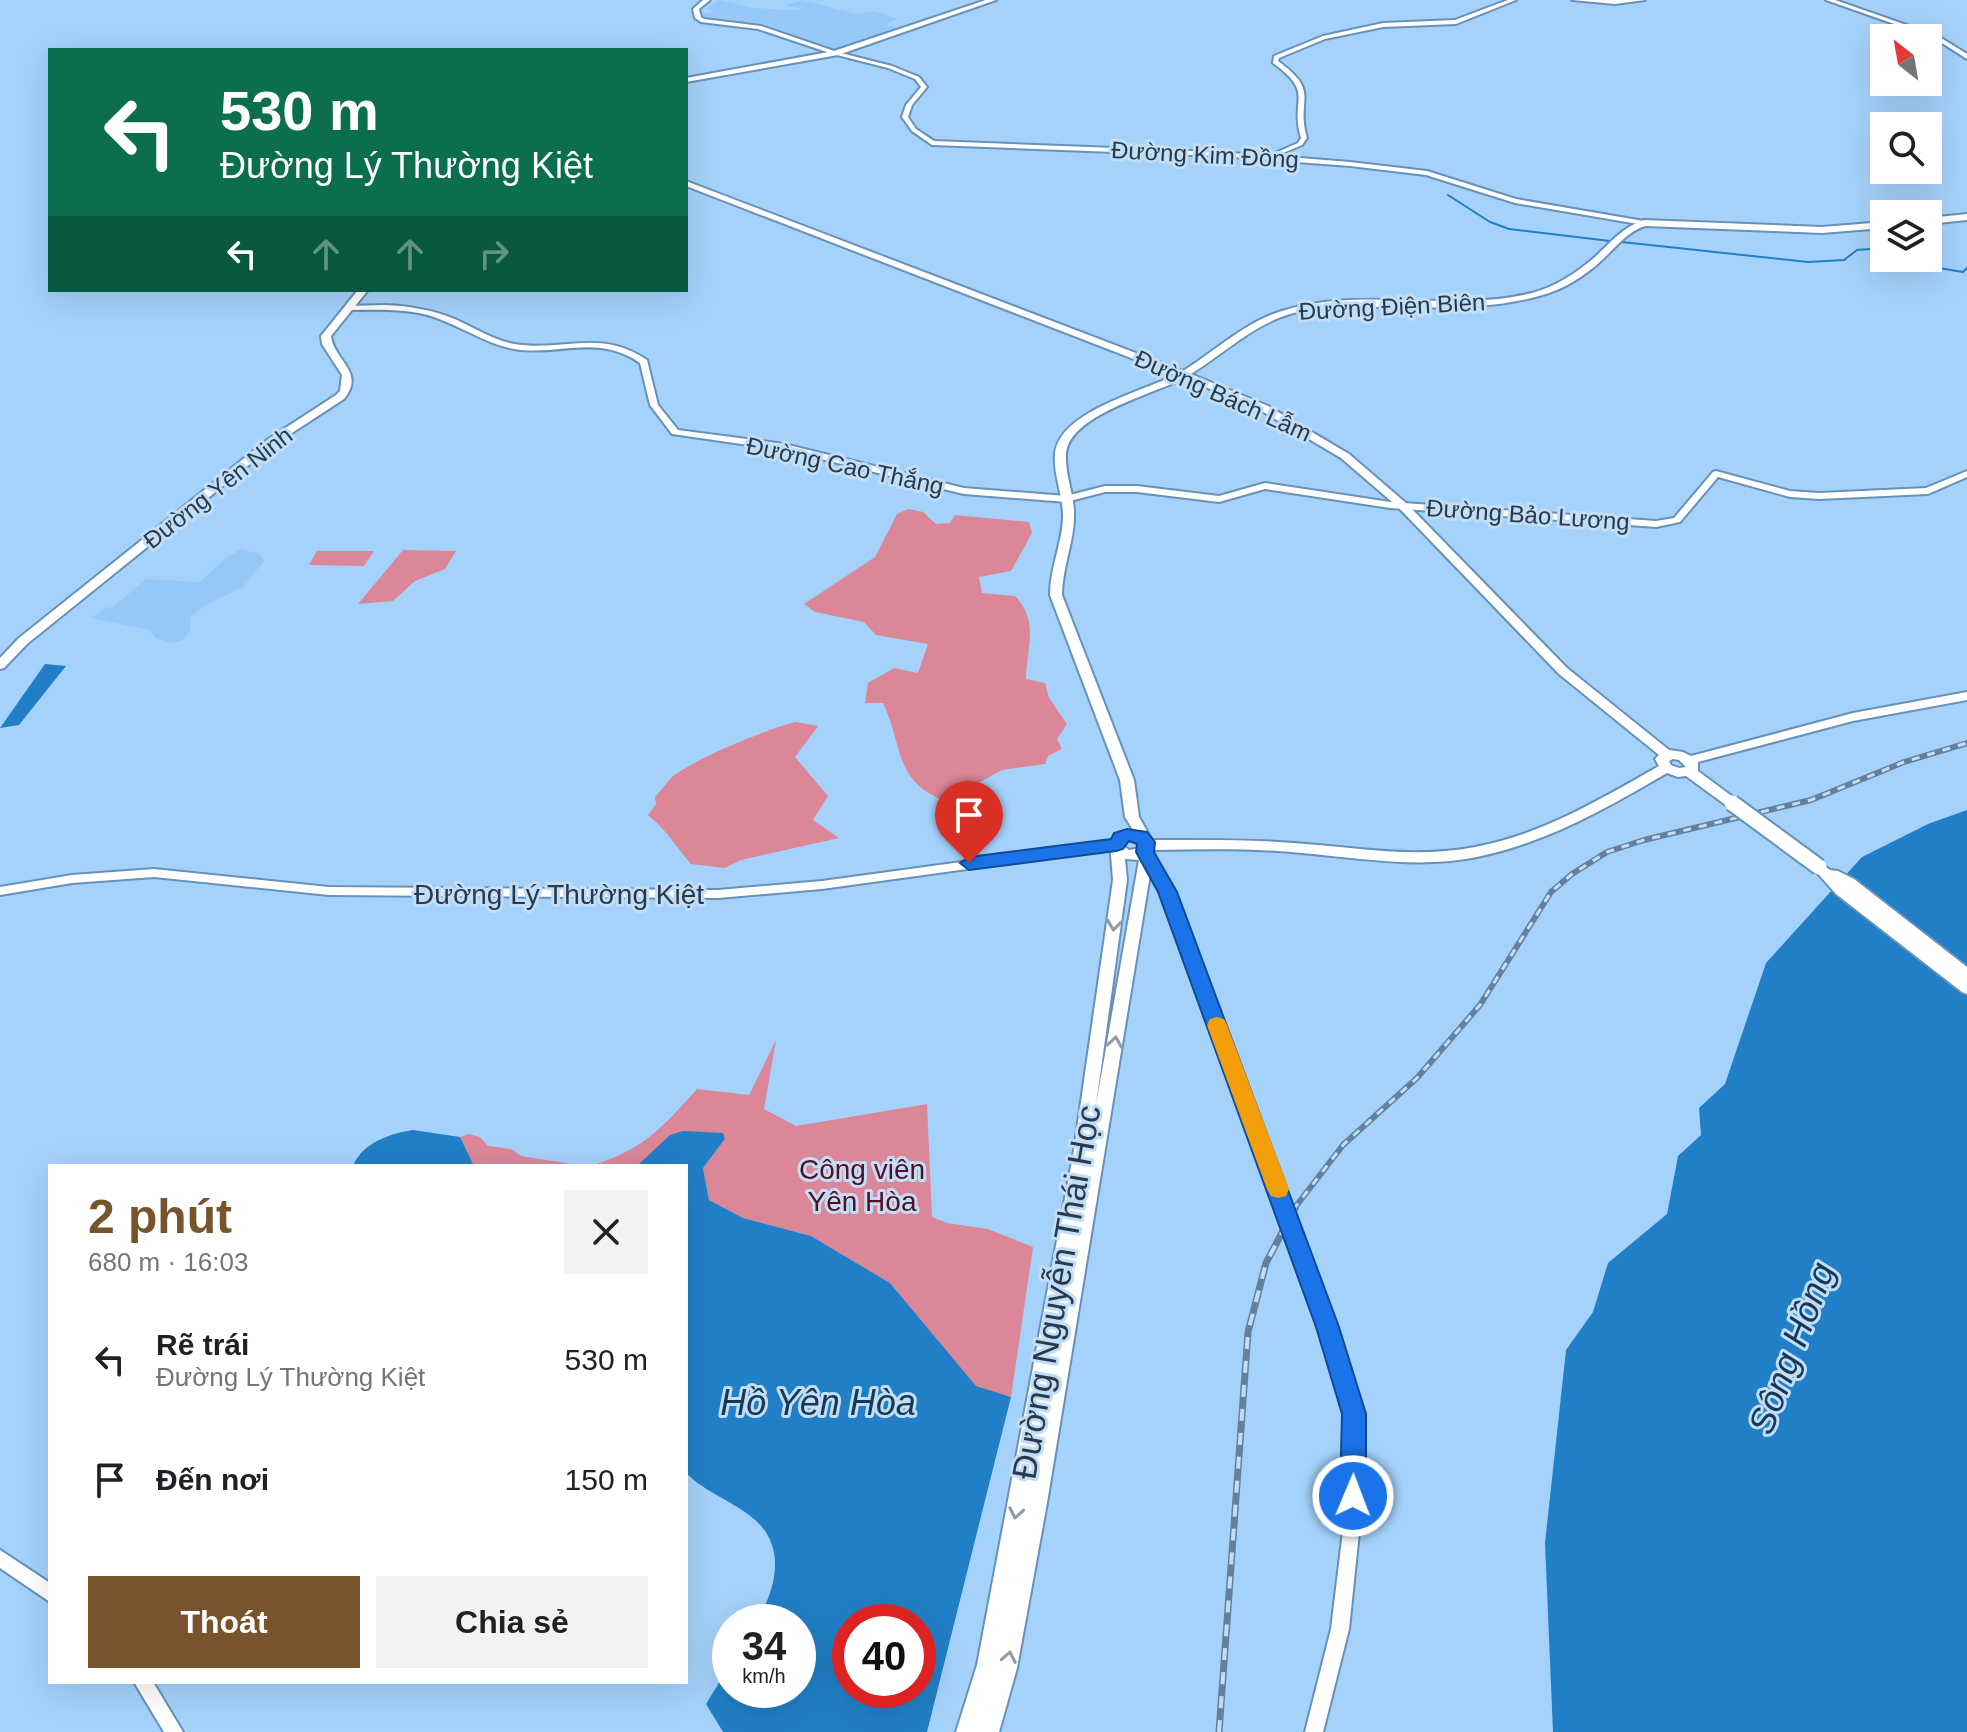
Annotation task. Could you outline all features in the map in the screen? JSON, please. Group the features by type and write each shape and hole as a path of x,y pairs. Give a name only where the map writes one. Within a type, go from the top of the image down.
{"main road":[{"path":"688,80 835,53 993,0"},
{"name":"Đường Bách Lẫm","path":"688,184 1184,375 1264,408 1319,438 1403,506 1563,671 1666,762"},
{"path":"1942,220 1967,217"},
{"path":"1644,223 1822,230 1870,226"},
{"name":"Đường Điện Biên","path":"1146,846 1132,817 1127,780 1056,595 1056,578 1069,517 1060,454 1062,445 1100,410 1184,375 1277,315 1299,309 1340,305 1454,307 1507,301 1548,291 1592,264 1632,227 1644,223"},
{"name":"Đường Yên Ninh","path":"0,665 23,641 271,442 340,397 345,391 347,375 327,344 326,336 361,292"},
{"path":"1690,766 1853,717 1967,696"},
{"path":"1117,844 1130,856 1146,846 1277,846 1363,857 1428,859 1476,852 1524,839 1585,815 1679,754 1732,803 1819,867 1849,883 1967,975"},
{"path":"1117,844 1132,817"},
{"path":"1117,844 1133,835 1146,846"},
{"name":"Đường Nguyễn Thái Học","path":"967,1732 987,1665 1082,1150 1120,880 1117,844"},
{"name":"Đường Nguyễn Thái Học","path":"988,1732 1007,1668 1037,1503 1146,846"},
{"path":"1819,867 1841,890 1967,988"}],"street":[{"path":"707,0 696,9 698,18 703,21 759,27 835,53"},
{"path":"1269,157 1304,139 1299,124 1304,97 1294,75 1275,62 1274,58 1323,38 1387,24 1459,22 1513,0"},
{"path":"1575,0 1642,0"},
{"path":"1829,0 1936,37 1967,57"},
{"name":"Đường Kim Đồng","path":"835,53 874,61 920,80 924,87 909,105 905,117 914,130 932,143 1269,157 1427,173 1515,201 1644,223"},
{"name":"Đường Cao Thắng","path":"348,308 411,309 445,317 476,335 516,347 587,343 623,350 644,362 658,413 675,432 685,435 784,447 940,488 1066,499"},
{"name":"Đường Bảo Lương","path":"1066,499 1105,489 1137,489 1219,499 1265,486 1403,506 1656,524 1677,520 1716,474 1790,494 1819,496 1928,491 1967,474"},
{"name":"Đường Lý Thường Kiệt","path":"0,891 72,879 154,873 329,891 718,894 822,885 1117,844"},
{"path":"1146,846 1168,892 1283,1202 1354,1414 1352,1523 1340,1629 1314,1732"},
{"path":"0,1558 48,1592"},
{"path":"144,1684 174,1732"}],"shaded area":[{"path":"720,0 752,8 798,10 803,8 785,6 802,0 856,14 875,11 897,19 885,24 900,30 834,51 769,27 704,18 703,14 714,12 707,8"},
{"path":"241,549 260,554 264,561 243,587 208,604 190,617 190,631 182,640 171,643 155,638 150,630 91,618 107,607 112,608 146,579 200,582"}],"green space":[{"path":"908,509 923,512 936,524 950,523 955,515 1029,522 1032,533 1011,571 979,577 982,593 1015,596 1023,606 1030,636 1026,679 1045,683 1049,698 1067,724 1057,739 1062,749 1048,756 1045,764 1002,770 945,801 928,793 908,772 883,703 865,703 868,683 894,668 918,673 928,644 876,635 864,622 815,612 804,604 875,557 897,514"},
{"path":"403,550 456,551 445,569 415,581 393,601 358,604"},
{"path":"317,551 374,551 364,566 309,565"},
{"path":"795,722 818,726 795,757 828,796 813,820 839,838 741,860 725,868 691,864 648,815 656,804 655,797 672,777 697,762 749,738"},
{"name":"Công viên Yên Hòa","path":"776,1040 764,1109 796,1126 927,1104 932,1217 947,1223 988,1229 1033,1247 1011,1397 976,1387 890,1283 811,1236 743,1218 709,1200 703,1168 725,1139 646,1164 596,1164 638,1145 673,1116 697,1089 749,1095"},
{"path":"469,1134 480,1137 488,1146 511,1149 521,1156 572,1164 473,1164 460,1137"}],"water":[{"path":"45,664 66,666 19,725 0,728"},
{"name":"Sông Hồng","path":"1967,810 1967,1732 1553,1732 1545,1543 1566,1350 1593,1312 1608,1263 1667,1214 1678,1156 1701,1135 1699,1108 1725,1084 1766,963 1862,857 1928,824"},
{"path":"413,1130 460,1137 473,1164 354,1164 370,1145"},
{"name":"Hồ Yên Hòa","path":"683,1131 723,1133 725,1139 703,1168 709,1200 743,1218 811,1236 890,1283 976,1386 1011,1397 936,1696 936,1604 832,1604 832,1708 933,1708 927,1732 723,1732 706,1704 712,1694 712,1708 816,1708 816,1604 766,1604 775,1569 771,1542 764,1530 754,1519 688,1475 688,1164 639,1164 670,1135"}],"waterway":[{"path":"1448,195 1490,222 1509,229 1610,241"},
{"path":"1622,242 1808,262 1844,260 1857,250 1870,249"},
{"path":"1942,268 1963,272 1967,268"}],"railway":[{"path":"1293,1210 1343,1145 1417,1078 1480,1005 1551,892 1572,874 1607,852 1644,840 1811,800 1904,762 1967,743"},
{"path":"1219,1732 1248,1332 1266,1263 1295,1208"}],"slow traffic":[{"path":"1217,1025 1278,1189"}],"route":[{"path":"969,863 1116,845 1121,837 1127,835 1140,837 1146,842 1145,852 1168,892 1327,1327 1354,1414 1353,1496"}]}
